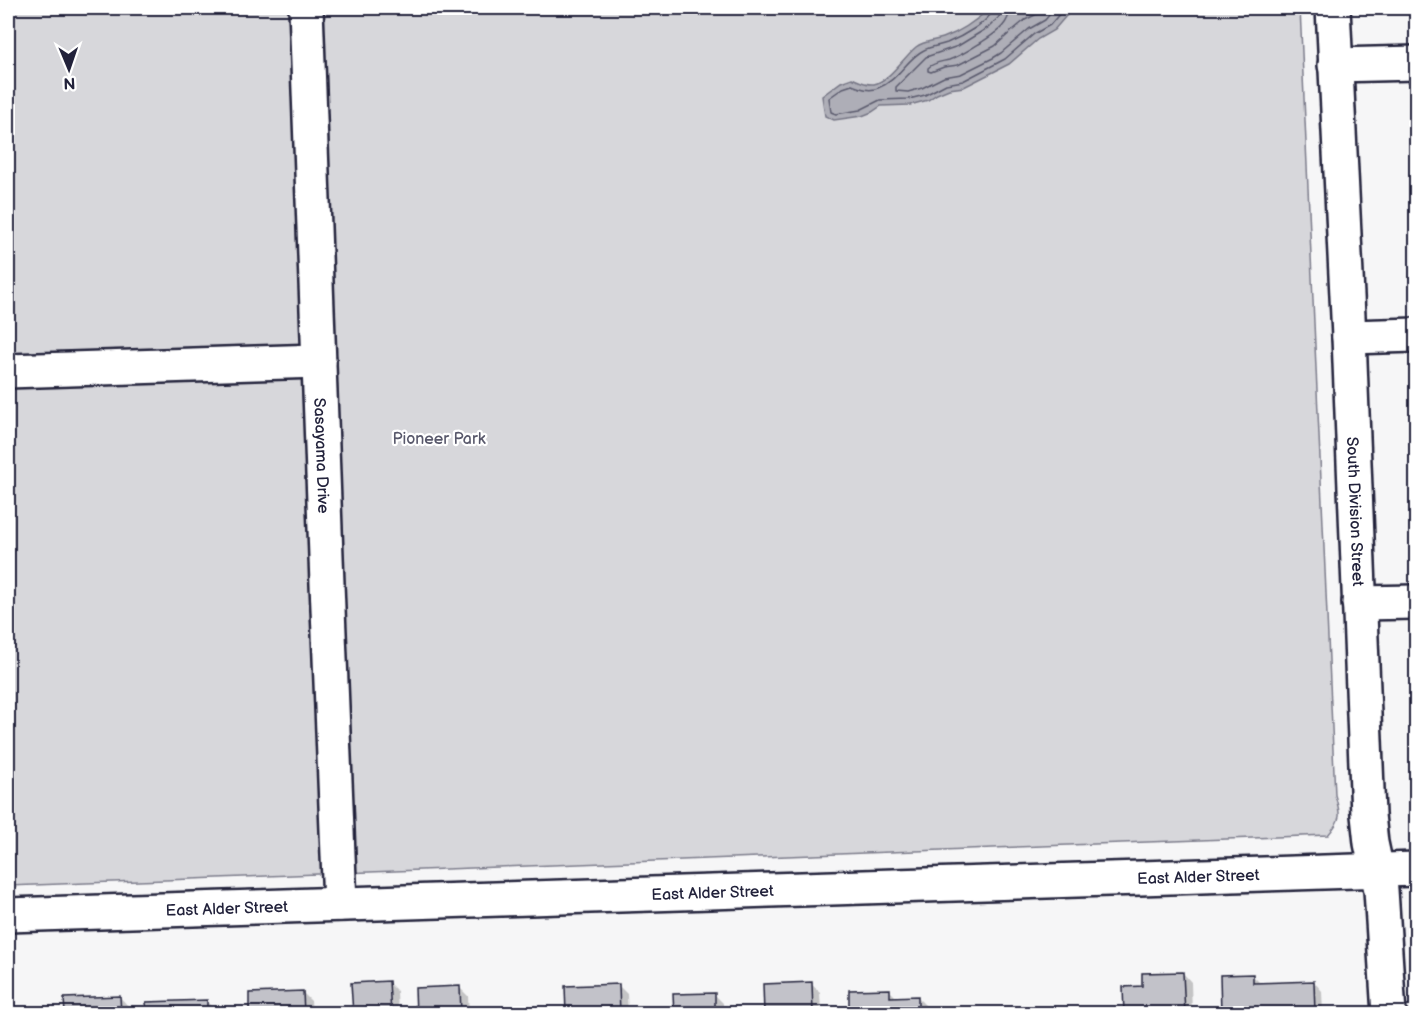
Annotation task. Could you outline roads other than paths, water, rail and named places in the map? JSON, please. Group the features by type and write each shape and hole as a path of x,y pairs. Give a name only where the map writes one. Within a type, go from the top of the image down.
{"main road":[{"name":"Sasayama Drive","path":"306,8 340,904"},
{"name":"South Division Street","path":"1333,8 1368,815 1384,917 1389,1014"},
{"path":"1335,65 1416,63"},
{"path":"1349,337 1416,334"},
{"path":"8,370 319,361"},
{"path":"1359,603 1416,602"},
{"name":"East Alder Street","path":"8,915 1416,869"}],"water":[{"path":"990,8 1077,8 1066,16 1054,30 1038,39 1009,64 964,87 949,89 928,100 910,105 881,106 862,116 834,120 825,116 822,96 841,82 852,78 868,84 880,82 891,74 916,47 956,32"}],"park label":[{"name":"Pioneer Park","path":"439,438"}]}
